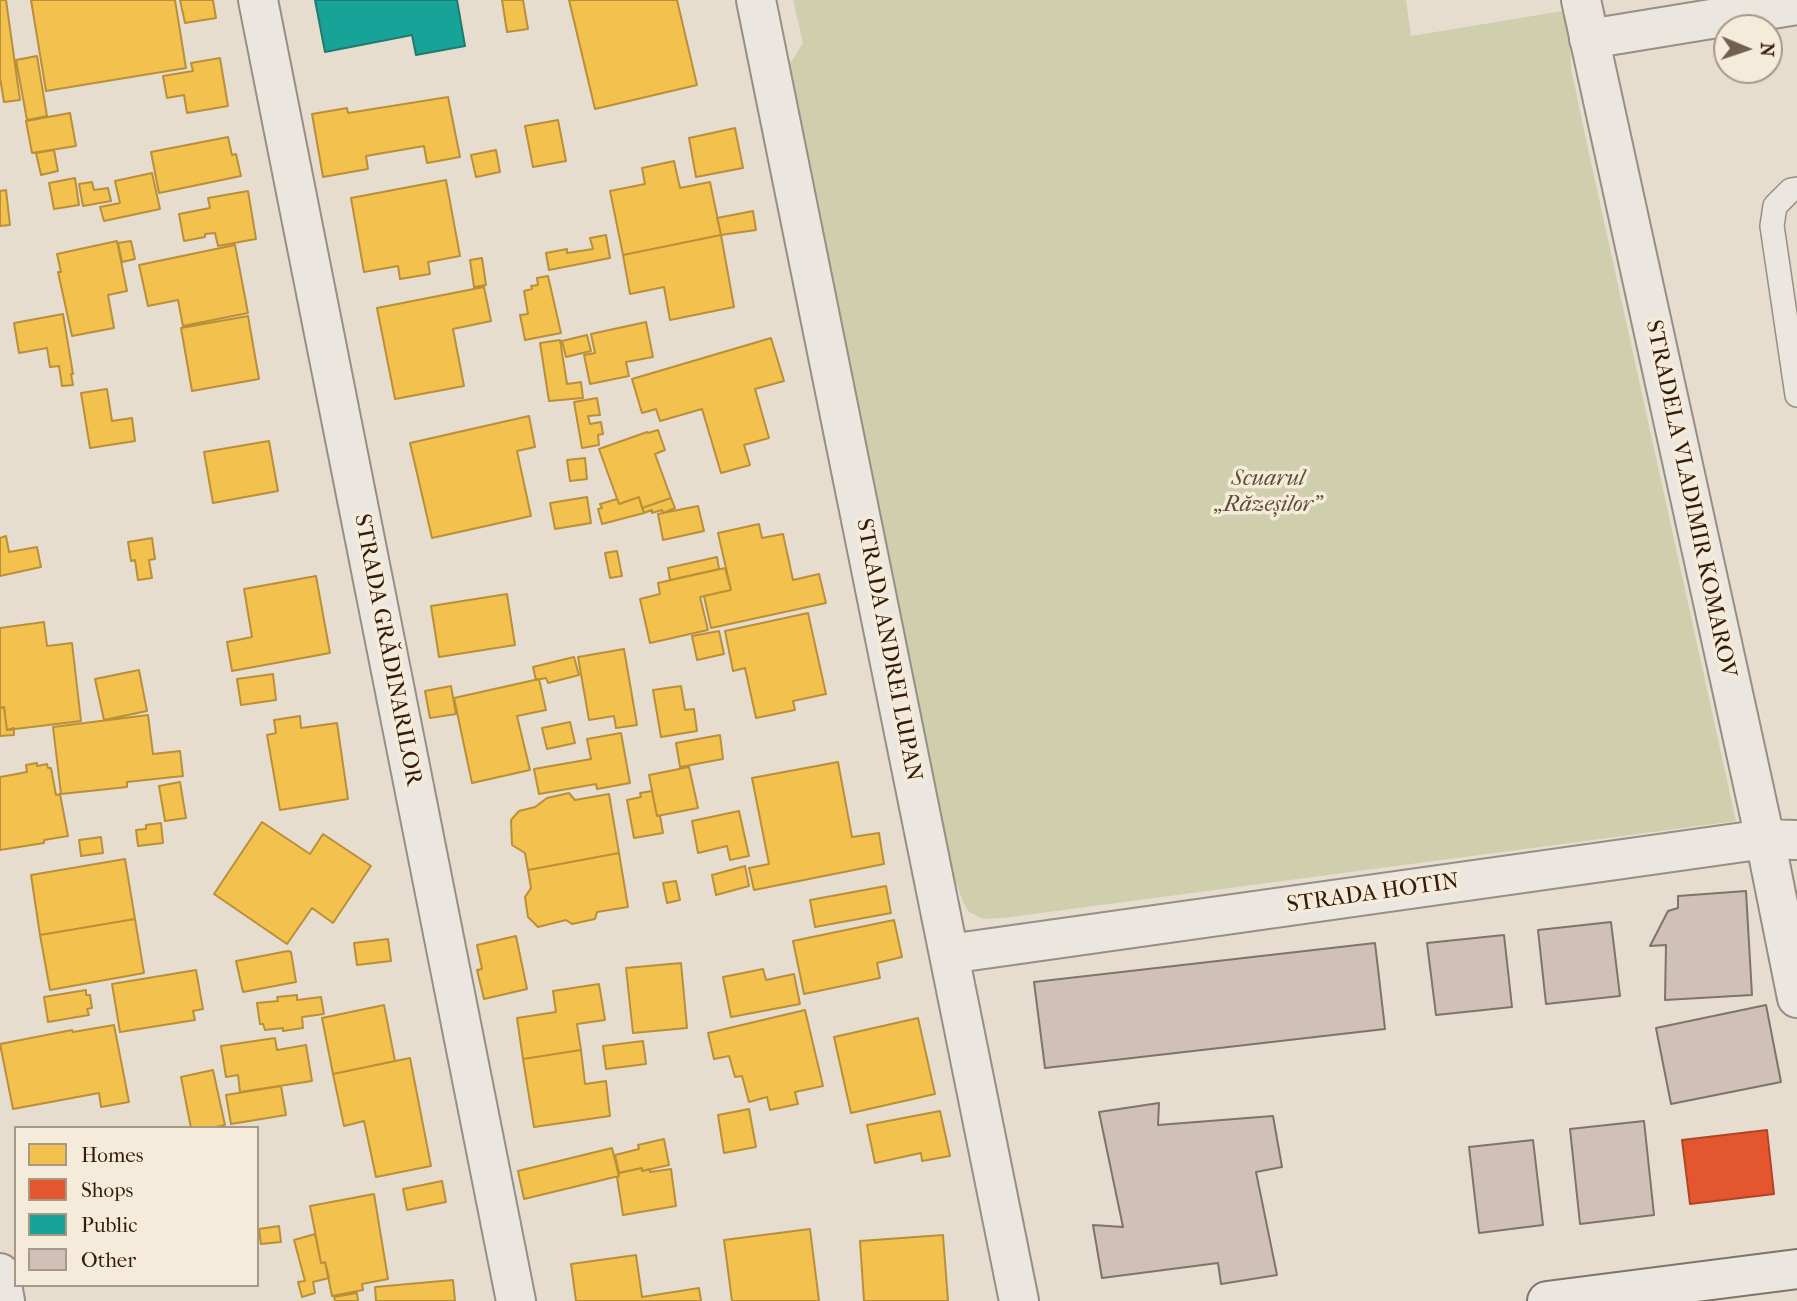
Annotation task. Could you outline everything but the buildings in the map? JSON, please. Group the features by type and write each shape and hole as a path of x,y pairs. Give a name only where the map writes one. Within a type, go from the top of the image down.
{"street":[{"name":"STRADA GRĂDINARILOR","path":"258,0 516,1301"},
{"name":"STRADA ANDREI LUPAN","path":"756,0 1019,1301"},
{"name":"STRADELA VLADIMIR KOMAROV","path":"1581,0 1781,839 1797,998"},
{"path":"1589,39 1797,5"},
{"name":"STRADA HOTIN","path":"949,954 1781,839"},
{"path":"1547,1301 1797,1269"},
{"path":"0,1273 5,1301"}],"lane":[{"path":"1797,189 1791,190 1775,206 1772,226 1797,395"}],"green space":[{"name":"Scuarul „Răzeșilor”","path":"793,0 1406,0 1411,36 1569,10 1571,68 1736,821 1003,918 983,919 969,912 953,875 788,67 803,43"}]}
